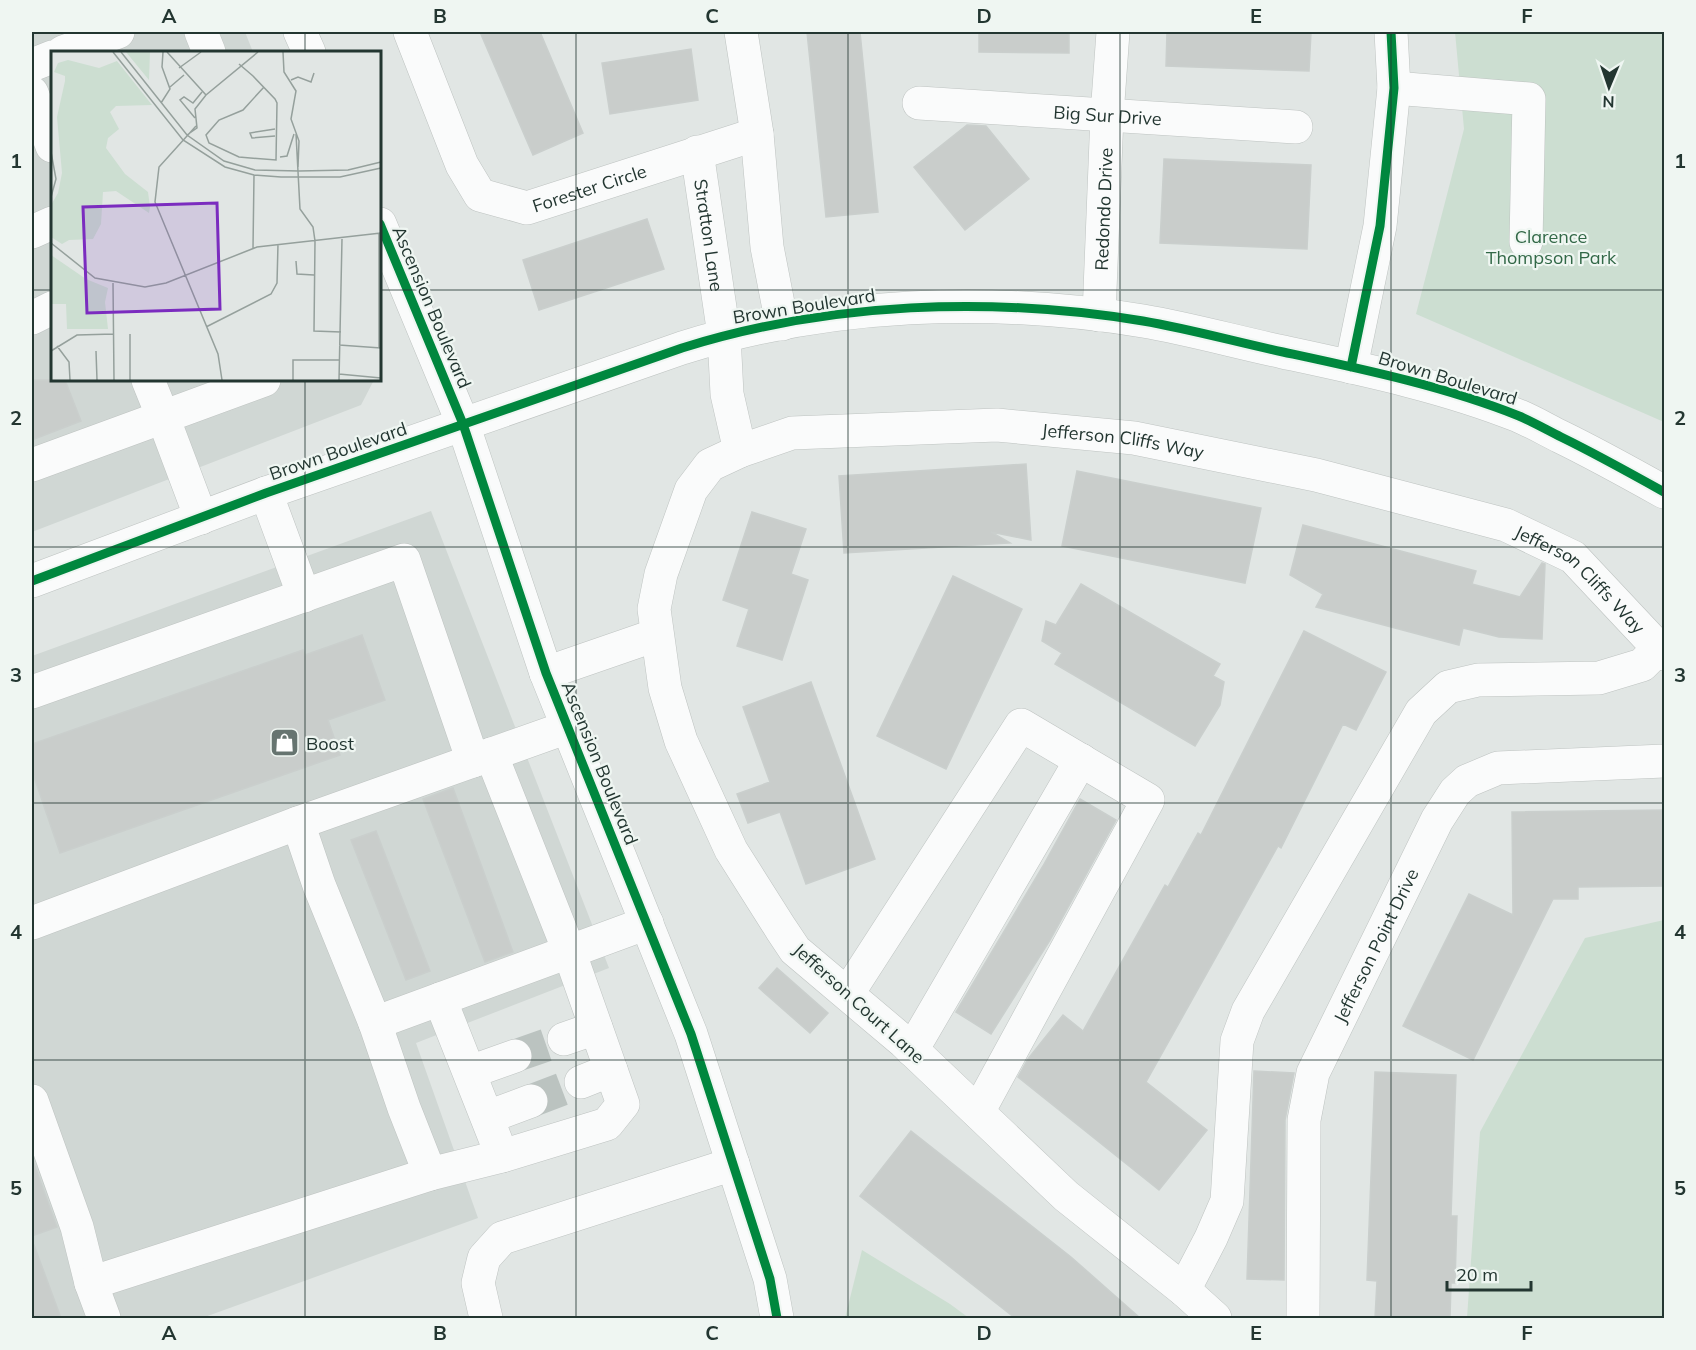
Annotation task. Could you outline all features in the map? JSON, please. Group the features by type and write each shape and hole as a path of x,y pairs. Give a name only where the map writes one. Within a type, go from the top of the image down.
{"street":[{"path":"66,51 118,32"},
{"path":"201,32 209,51"},
{"path":"300,32 309,51"},
{"name":"Forester Circle","path":"410,32 462,165 480,195 527,208 697,152"},
{"path":"741,32 757,134 767,247 782,324"},
{"name":"Redondo Drive","path":"1099,315 1107,115 1113,32"},
{"path":"1351,367 1380,226 1394,88 1391,32"},
{"path":"32,65 51,57"},
{"path":"1394,88 1529,99 1526,242"},
{"path":"32,93 51,143"},
{"name":"Big Sur Drive","path":"919,103 1296,127"},
{"path":"697,152 757,134"},
{"name":"Stratton Lane","path":"697,152 724,335 727,394 740,451"},
{"path":"32,232 51,223"},
{"name":"Ascension Boulevard","path":"381,226 463,424 546,673 691,1034 770,1279 777,1318"},
{"name":"Brown Boulevard","path":"32,581 266,493 724,335 851,312 945,307 1010,308 1099,315 1145,322 1351,367 1448,392 1520,417 1665,492"},
{"path":"32,318 51,309"},
{"path":"148,381 201,518"},
{"path":"32,465 261,381"},
{"name":"Jefferson Cliffs Way","path":"657,634 654,609 661,574 692,490 710,465 740,451 792,433 997,425 1134,438 1316,475 1506,525 1573,557 1662,651"},
{"path":"266,493 304,596"},
{"path":"32,692 404,560 482,757 569,951 623,1104 608,1124 502,1156 430,1174 91,1283"},
{"path":"546,673 657,634"},
{"name":"Jefferson Court Lane","path":"657,634 665,688 681,741 731,850 795,950 912,1050 1066,1196 1184,1290 1215,1318"},
{"path":"1184,1290 1227,1201 1237,1041 1248,1011 1422,712 1448,687 1478,680 1599,678 1642,665 1662,651"},
{"path":"848,993 1021,725 1148,800 978,1112"},
{"path":"32,923 298,823 568,727"},
{"path":"912,1050 1081,760"},
{"name":"Jefferson Point Drive","path":"1303,1318 1304,1120 1314,1073 1437,820 1455,792 1467,781 1498,768 1665,761"},
{"path":"298,823 319,885 375,1023 404,1108 430,1174"},
{"path":"375,1023 647,923"},
{"path":"440,999 502,1156"},
{"path":"564,1039 596,1028"},
{"path":"470,1072 515,1056"},
{"path":"581,1082 611,1071"},
{"path":"32,1101 77,1227 91,1283 104,1318"},
{"path":"488,1118 531,1101"},
{"path":"486,1318 478,1283 484,1258 502,1238 733,1164"}],"shaded area":[{"path":"32,32 245,32 253,51 51,51 51,381 373,381 361,405 32,532"},
{"path":"431,511 609,968 416,1043 478,1218 202,1318 32,1318 32,656"}],"green space":[{"name":"Clarence Thompson Park","path":"1455,32 1664,32 1664,422 1416,314 1464,129"},
{"path":"1664,920 1664,1318 1467,1318 1480,1132 1585,938"},
{"path":"862,1250 950,1304 969,1318 845,1318"}],"building":[{"path":"480,32 540,32 583,133 533,155"},
{"path":"807,32 860,32 878,212 826,217"},
{"path":"979,32 1069,32 1069,53 979,52"},
{"path":"1167,32 1311,32 1309,71 1166,66"},
{"path":"691,49 698,100 610,114 602,63"},
{"path":"967,125 986,126 1029,179 965,230 914,167"},
{"path":"1164,159 1311,165 1307,249 1160,243"},
{"path":"647,219 664,269 539,310 523,260"},
{"path":"32,380 65,381 81,421 32,440"},
{"path":"1026,464 1031,540 991,532 1010,543 844,553 839,476"},
{"path":"1077,471 1261,508 1245,583 1062,546"},
{"path":"752,512 806,529 791,574 808,580 782,660 737,646 749,609 723,600"},
{"path":"1303,525 1476,571 1472,584 1520,597 1542,563 1545,564 1542,639 1499,637 1463,628 1459,645 1316,607 1323,594 1290,575"},
{"path":"953,576 1022,609 946,769 877,736"},
{"path":"1081,584 1220,664 1213,676 1224,682 1220,705 1195,746 1055,664 1062,653 1042,641 1046,621 1056,625"},
{"path":"1304,631 1386,672 1356,730 1343,724 1281,848 1278,846 1146,1082 1207,1130 1159,1190 1018,1077 1028,1059 1063,1015 1083,1031 1165,885 1168,887 1198,833 1201,835"},
{"path":"362,635 385,700 328,720 340,755 60,853 32,771 32,744 303,650 305,655"},
{"path":"811,682 875,859 806,884 780,812 748,823 737,794 770,782 743,707"},
{"path":"453,788 513,952 485,962 423,799"},
{"path":"1080,799 1116,820 1050,940 991,1034 956,1012"},
{"path":"1665,810 1665,886 1578,887 1578,899 1553,899 1473,1060 1403,1026 1469,894 1513,915 1512,812"},
{"path":"376,831 430,971 406,980 351,840"},
{"path":"777,968 828,1013 810,1033 759,988"},
{"path":"1254,1071 1294,1073 1285,1120 1284,1280 1247,1279"},
{"path":"1375,1072 1456,1075 1451,1216 1457,1216 1455,1283 1451,1283 1450,1318 1375,1318 1377,1281 1367,1280"},
{"path":"911,1131 1071,1257 1140,1318 1015,1318 860,1196"},
{"path":"32,1158 57,1227 32,1236"},
{"path":"32,1245 34,1245 61,1318 32,1318"}],"tunnel":[{"path":"515,1056 564,1039"},
{"path":"531,1101 581,1082"}],"cycle path":[{"path":"1351,367 1380,226 1394,88 1391,32"},
{"path":"381,226 463,424 546,673 691,1034 770,1279 777,1318"},
{"path":"32,581 266,493 682,348 795,321 911,308 969,306 1086,313 1178,328 1373,372 1462,396 1519,416 1664,492"}],"place":[{"name":"Boost","path":"285,743"}]}
